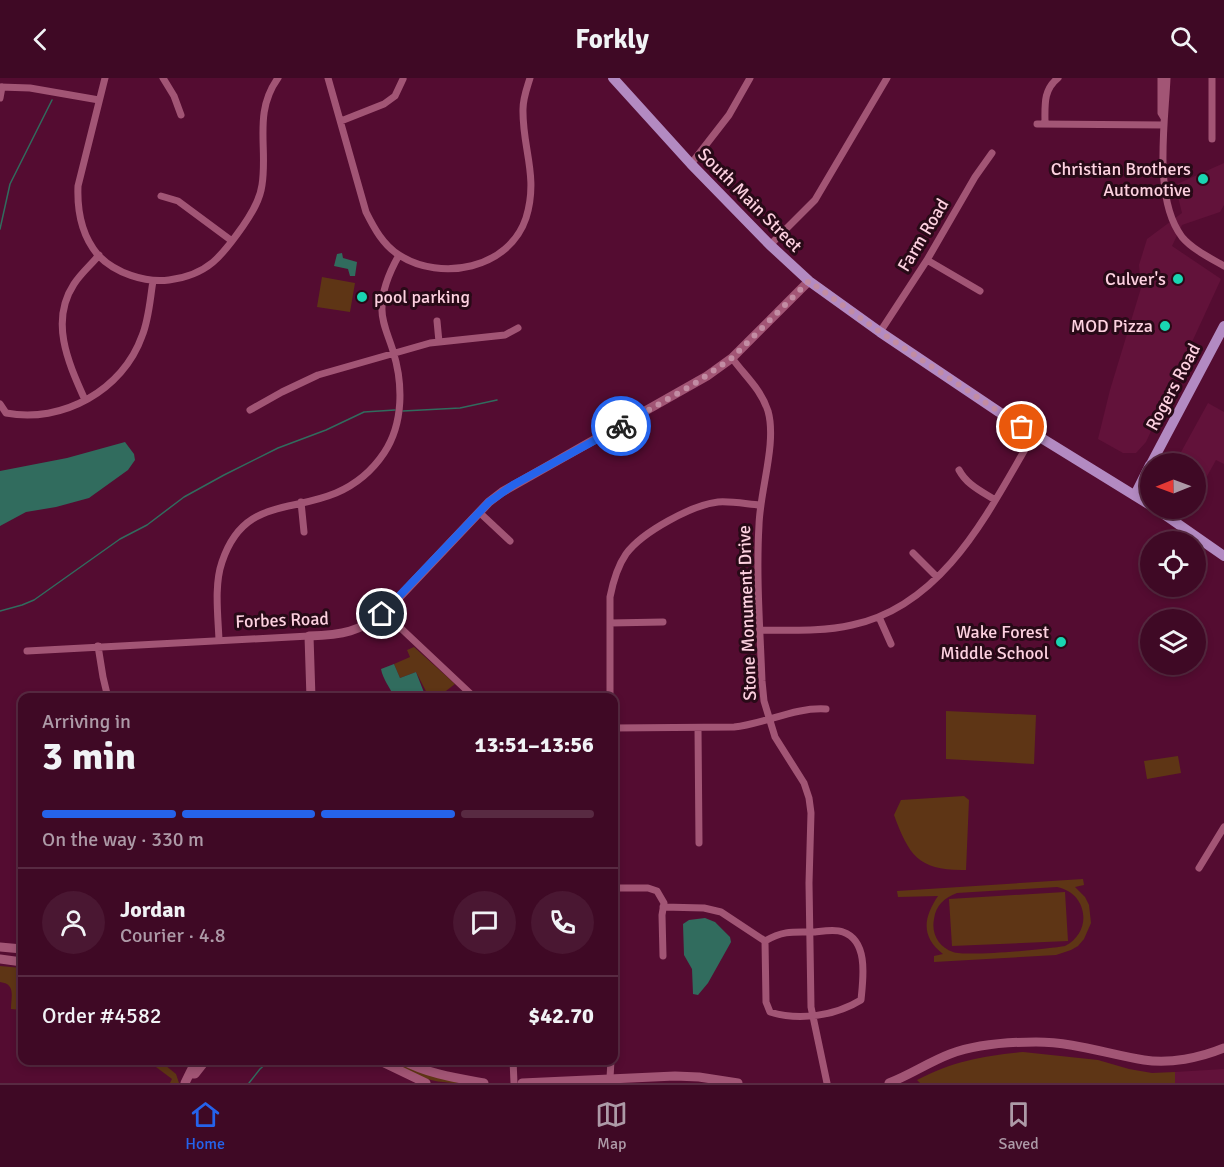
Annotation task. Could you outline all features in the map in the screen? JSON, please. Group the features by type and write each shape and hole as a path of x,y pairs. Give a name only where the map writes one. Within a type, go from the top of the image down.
{"main road":[{"name":"South Main Street","path":"613,78 691,164 770,245 809,281 880,332 1034,434 1140,498"},
{"name":"Forbes Road","path":"309,636 337,635 355,631 369,624 386,611 479,512 502,492 682,391 732,358 809,281"},
{"name":"Rogers Road","path":"1157,453 1224,326"},
{"name":"Rogers Road","path":"1135,495 1140,485"},
{"path":"1171,519 1224,556"},
{"path":"309,636 311,693"},
{"path":"0,947 18,949"},
{"path":"0,959 18,961"},
{"path":"889,1083 952,1053 980,1046 1008,1043 1070,1044 1144,1060 1169,1062 1224,1048"},
{"path":"185,1083 194,1065"},
{"path":"191,1074 195,1074 202,1065"},
{"path":"388,1065 426,1083"},
{"path":"411,1065 445,1077 484,1083"},
{"path":"522,1083 675,1076 738,1083"}],"street":[{"path":"105,78 81,173 77,202 80,222 86,237 99,255 133,276 153,281 174,280 199,273 224,253 253,211 262,184 264,110 269,94 278,78"},
{"path":"163,78 174,96 181,115"},
{"path":"328,78 366,212 375,230 399,255 434,269 452,270 490,259 520,232 532,186 522,108 530,78"},
{"path":"691,164 729,115 750,78"},
{"path":"770,245 815,200 887,78"},
{"path":"1045,124 1046,94 1048,87 1058,78"},
{"path":"1161,78 1161,113 1164,121"},
{"path":"1167,78 1164,184 1168,210 1183,237 1206,256 1224,266"},
{"path":"1212,78 1212,139"},
{"path":"341,121 384,104 395,96 403,79"},
{"path":"0,98 1,87 30,88 99,99"},
{"path":"1037,124 1164,121"},
{"name":"Farm Road","path":"880,332 992,153"},
{"path":"161,196 178,201 232,241"},
{"path":"85,400 64,347 62,325 71,288 99,255"},
{"path":"219,640 218,583 222,562 233,539 248,522 262,512 334,494 354,484 372,470 386,450 400,407 400,381 383,320 382,308 383,294 391,269 399,255"},
{"path":"927,260 980,291"},
{"path":"0,404 6,413 36,415 62,411 110,384 124,368 142,336 153,281"},
{"path":"437,321 439,342"},
{"path":"250,410 318,375 439,342 505,335 518,328"},
{"name":"Stone Monument Drive","path":"732,358 752,381 762,397 770,425 770,440 760,505 762,681 769,721 775,737 804,783 809,798 811,813 809,932 812,1015 827,1083"},
{"path":"760,630 835,628 855,625 879,617 922,591 964,549 1034,434"},
{"path":"959,470 971,485 995,500"},
{"path":"301,502 304,532"},
{"path":"610,693 612,583 628,552 639,541 687,511 719,502 760,505"},
{"path":"479,512 510,541"},
{"path":"913,553 937,577"},
{"path":"386,611 412,640 470,693"},
{"path":"879,617 891,644"},
{"path":"610,623 663,622"},
{"name":"Forbes Road","path":"27,651 309,636"},
{"path":"98,646 107,693"},
{"path":"618,728 698,729 749,726 811,708 826,709"},
{"path":"698,729 699,843"},
{"path":"1199,868 1224,827"},
{"path":"618,888 648,888 657,891 664,903 663,956"},
{"path":"663,907 704,908 722,912 765,941"},
{"path":"841,931 847,934 858,946 863,966 861,1000 822,1016 770,1012 766,1002 765,941 780,933 841,931"},
{"path":"513,1065 514,1083"},
{"path":"610,1078 611,1065"}],"shaded area":[{"path":"1224,163 1224,205 1220,212 1182,225 1172,246 1221,279 1146,442 1136,453 1123,453 1098,439 1110,390 1141,288 1139,265 1147,239 1182,213 1175,185"},
{"path":"342,253 343,258 357,262 355,276 350,276 348,269 334,266 337,254"},
{"path":"322,277 355,283 350,312 317,307"},
{"path":"1208,403 1224,412 1224,464 1216,460 1206,478 1206,453 1180,453"},
{"path":"125,442 134,454 135,460 128,470 89,498 26,512 0,526 0,471 67,458"},
{"path":"414,647 455,684 443,693 427,693 416,672 400,678 394,664 410,657 407,650"},
{"path":"394,664 400,678 416,672 424,693 392,693 381,669"},
{"path":"946,711 1036,715 1034,764 946,759"},
{"path":"1178,756 1181,773 1147,779 1144,761"},
{"path":"964,796 969,800 966,870 937,868 927,864 911,851 899,829 894,815 901,800"},
{"path":"1083,879 1084,885 1075,887 1089,905 1091,923 1078,946 1056,955 934,962 934,956 943,954 931,940 927,919 938,896 898,897 897,891","holes":["1057,887 1067,891 1081,905 1083,923 1074,940 1065,946 1008,952 961,953 944,947 935,935 933,925 939,906 948,897 957,893"]},
{"path":"1065,892 1068,941 952,946 949,899"},
{"path":"705,918 715,922 730,937 731,942 708,983 698,995 693,994 692,969 684,955 683,924 689,920"},
{"path":"0,966 18,968 18,1010 11,1009 11,988 0,982"},
{"path":"1023,1052 1098,1060 1152,1073 1175,1072 1175,1083 920,1083 917,1080 943,1068 969,1060"},
{"path":"153,1065 165,1065 176,1074 179,1083 170,1083 172,1079"},
{"path":"393,1065 402,1065 459,1083 448,1083 412,1074"},
{"path":"1224,1069 1224,1083 1175,1083 1175,1072"}],"waterway":[{"path":"0,229 10,184 52,100"},
{"path":"403,411 460,408 497,400"},
{"path":"0,611 34,600 120,539 147,525 184,497 224,475 278,448 326,430 364,412 395,410"},
{"path":"249,1083 264,1065"}],"way so far":[{"path":"621,426 694,384 732,358 809,281 880,332 1022,427"}],"place":[{"name":"Christian Brothers Automotive","path":"1203,179"},
{"name":"Culver's","path":"1178,279"},
{"name":"pool parking","path":"362,297"},
{"name":"MOD Pizza","path":"1165,326"},
{"name":"Wake Forest Middle School","path":"1061,642"}],"route":[{"path":"382,614 489,502 513,485 621,426"}]}
